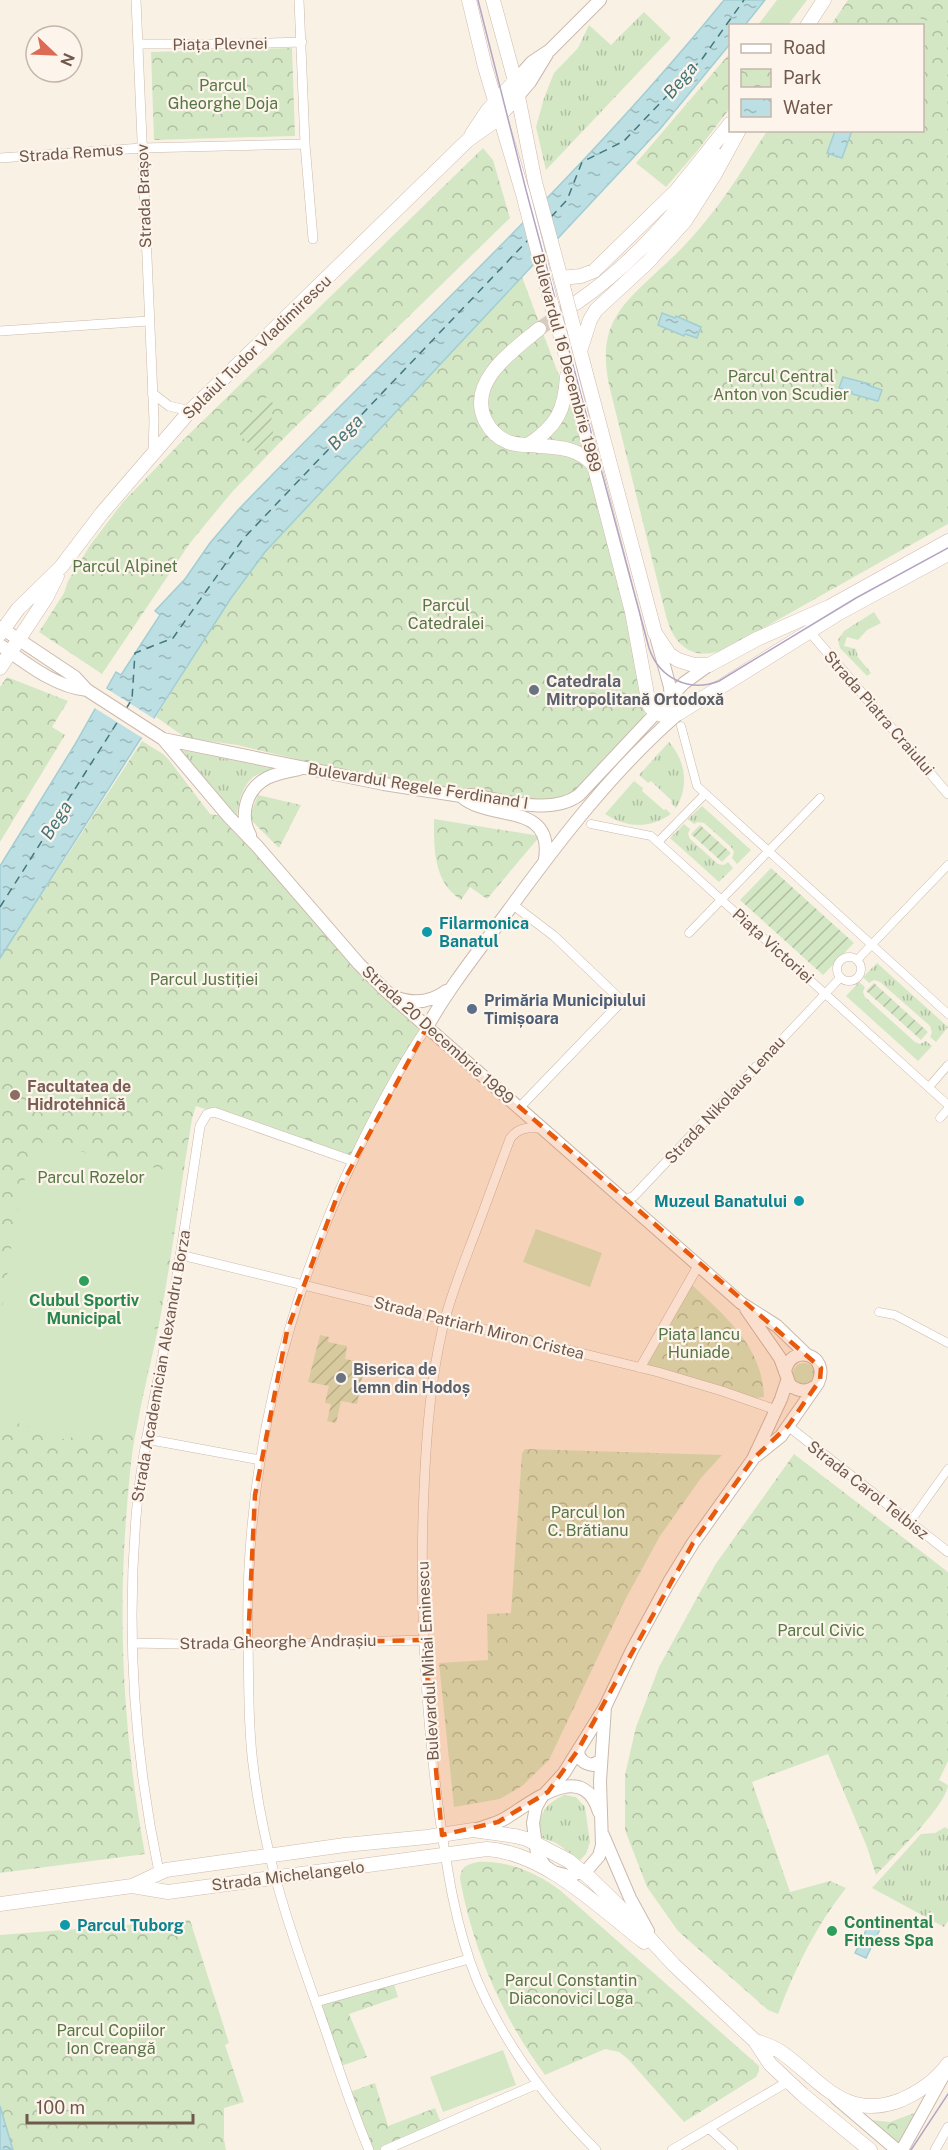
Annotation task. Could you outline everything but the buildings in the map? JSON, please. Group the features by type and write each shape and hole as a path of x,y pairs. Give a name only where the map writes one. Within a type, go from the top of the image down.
{"main road":[{"name":"Bulevardul 16 Decembrie 1989","path":"469,0 485,67 523,194 561,336 632,612 645,672 646,692 650,706 671,717"},
{"name":"Bulevardul 16 Decembrie 1989","path":"493,0 518,96 535,182 655,633"},
{"path":"808,24 824,0"},
{"name":"Splaiul Tudor Vladimirescu","path":"468,140 496,101 514,81"},
{"name":"Splaiul Tudor Vladimirescu","path":"1,630 18,609 61,567 102,513 190,411 468,140 500,116 518,96"},
{"path":"562,279 594,271 677,190 729,125"},
{"path":"576,303 609,278 664,224 707,169 731,132"},
{"path":"580,350 590,320 596,310 648,262 686,221 738,132"},
{"path":"539,330 494,369 486,383 482,406 484,417 497,436 508,442 574,450 594,465"},
{"path":"528,445 547,430 559,415 566,392 568,364"},
{"name":"Bulevardul Regele Ferdinand I","path":"709,665 757,639 830,607 948,541"},
{"name":"Bulevardul Regele Ferdinand I","path":"671,717 809,631 948,555"},
{"name":"Splaiul Tudor Vladimirescu","path":"0,668 10,646 46,597 61,567"},
{"path":"655,633 669,654 678,660 694,665 709,665"},
{"name":"Strada Michelangelo","path":"132,1886 159,1872 269,1855 473,1830 515,1836 535,1843"},
{"path":"535,1843 569,1860 584,1872 674,1965 755,2041 770,2064 870,2150"},
{"name":"Strada Michelangelo","path":"0,1904 132,1886 168,1892 479,1849 495,1850 518,1855 551,1870 674,1965"},
{"path":"755,2041 780,2051 831,2094 843,2101 869,2106 892,2103 917,2092 948,2066"}],"street":[{"name":"Strada Brașov","path":"136,0 154,421 153,453"},
{"path":"299,0 305,144 313,239"},
{"name":"Splaiul Tudor Vladimirescu","path":"514,81 600,0"},
{"name":"Piața Plevnei","path":"138,44 302,42"},
{"name":"Splaiul Tudor Vladimirescu","path":"518,96 530,82 549,50"},
{"path":"142,148 305,144"},
{"name":"Strada Remus","path":"0,158 142,148"},
{"path":"0,331 148,321"},
{"path":"152,393 169,406 190,411"},
{"path":"1,630 10,646 47,676 70,686 87,690 164,739"},
{"name":"Strada Piatra Craiului","path":"809,631 948,794"},
{"name":"Bulevardul 16 Decembrie 1989","path":"655,633 671,697"},
{"name":"Bulevardul Regele Ferdinand I","path":"164,739 384,784 546,806 563,804 579,795 640,727 671,717 671,697 688,679 709,665"},
{"path":"640,727 645,715 646,692"},
{"path":"369,2150 303,1967 269,1855 254,1773 250,1734 248,1644 249,1563 260,1460 279,1362 303,1284 331,1210 353,1161 397,1075 455,982 581,814 671,717 697,786 771,847 871,944 948,1014"},
{"name":"Strada 20 Decembrie 1989","path":"164,739 229,817 258,846 381,986 540,1128 630,1201 698,1266 741,1303 777,1326 807,1355"},
{"path":"258,846 248,831 245,819 245,805 251,792 267,778 302,769"},
{"path":"658,842 705,794"},
{"path":"461,796 469,804 530,820 544,833 547,848 545,860"},
{"name":"Piața Victoriei","path":"689,933 820,798"},
{"name":"Piața Victoriei","path":"591,824 651,836 929,1087 948,1107"},
{"name":"Piața Victoriei","path":"857,960 948,865"},
{"path":"512,904 554,936 622,1001 519,1108"},
{"name":"Piața Victoriei","path":"847,957 857,960 861,969 856,979 849,981 840,978 837,968 840,961 847,957"},
{"name":"Piața Victoriei","path":"816,1004 840,978"},
{"path":"381,986 399,998 420,1002 439,996 455,982"},
{"name":"Strada Nikolaus Lenau","path":"630,1201 816,1004"},
{"path":"929,1087 948,1065"},
{"path":"940,1118 948,1107"},
{"name":"Strada Academician Alexandru Borza","path":"159,1872 145,1794 133,1643 137,1507 146,1439 181,1255 200,1126 207,1114 221,1114 353,1161"},
{"name":"Bulevardul Mihai Eminescu","path":"540,1128 519,1130 510,1139 445,1320 433,1381 425,1458 422,1566 424,1640 433,1765 442,1835 452,1894 469,1959 502,2031 537,2084 566,2120 596,2150"},
{"name":"Strada Patriarh Miron Cristea","path":"181,1255 640,1368 712,1388 776,1410"},
{"path":"640,1368 698,1266"},
{"name":"Strada 20 Decembrie 1989","path":"741,1303 780,1358 786,1376"},
{"path":"879,1312 895,1315 948,1343"},
{"path":"473,1830 498,1822 548,1792 568,1786 585,1792 597,1806 602,1845 594,1863 584,1872 569,1876 551,1870 537,1856 534,1813 541,1798 548,1792 564,1773 605,1707 632,1650 669,1582 699,1534 753,1459 776,1410 788,1363 792,1358 801,1355 814,1358 821,1368 820,1380 781,1436 753,1459"},
{"path":"786,1376 790,1385 800,1391 816,1386"},
{"name":"Strada Carol Telbisz","path":"788,1426 948,1552"},
{"path":"146,1439 260,1460"},
{"path":"909,1522 948,1469"},
{"name":"Strada Gheorghe Andrașiu","path":"133,1643 248,1644 424,1640"},
{"path":"605,1707 600,1827 646,1929 674,1965"},
{"path":"578,1750 579,1758 585,1763 593,1765 601,1760"},
{"path":"316,2002 469,1959"},
{"path":"902,2150 948,2066"},
{"path":"672,2150 789,2081"},
{"path":"386,2150 537,2084"},
{"path":"831,2094 897,2150"},
{"path":"935,2150 948,2127"},
{"path":"709,2128 733,2150"}],"highlighted area":[{"path":"427,1027 821,1368 820,1380 788,1426 753,1459 693,1543 578,1750 548,1792 498,1822 442,1835 424,1640 248,1644 255,1495 287,1331 341,1186"}],"green space":[{"path":"777,0 807,0 789,24 759,24"},
{"name":"Parcul Central Anton von Scudier","path":"848,0 948,0 948,524 724,650 703,654 694,652 679,643 669,627 609,385 606,347 609,332 623,306 686,244 716,208 766,132 924,132 924,24 832,24"},
{"path":"644,12 671,38 546,170 536,127 554,73 578,48 589,25 611,45"},
{"path":"902,12 931,22 924,41 924,24 897,24"},
{"name":"Parcul Gheorghe Doja","path":"292,48 295,136 154,140 151,52"},
{"path":"729,54 729,109 698,150 666,187 636,163"},
{"name":"Parcul Alpinet","path":"483,148 493,160 510,218 288,434 232,492 190,543 102,674 39,632 91,544 123,502 182,441"},
{"name":"Parcul Catedralei","path":"522,277 597,477 645,710 644,719 563,804 521,812 237,745 186,738 156,717 231,598 265,552"},
{"path":"267,397 273,403 271,414 273,433 255,451 235,429"},
{"path":"874,612 881,623 867,630 858,640 847,637 844,646 856,649 858,657 871,673 867,676 840,648 838,640 844,631"},
{"path":"7,677 68,701 52,727 65,735 0,842 0,687"},
{"path":"142,741 169,760 210,814 229,817 424,1025 353,1161 196,1106 163,1303 134,1440 124,1551 123,1638 127,1725 145,1854 0,1873 0,958"},
{"path":"669,742 679,757 684,774 683,792 676,808 671,803 672,801 651,781 648,783 639,775"},
{"path":"177,749 275,769 263,772 248,782 241,797 237,819 199,771"},
{"path":"634,781 643,788 642,791 671,814 655,822 638,825 621,822 605,814"},
{"path":"258,795 301,805 279,848 249,818"},
{"path":"702,806 751,850 737,864 732,858 734,852 731,847 704,823 694,824 688,819"},
{"path":"434,819 540,836 487,899 470,887 461,900 445,884 440,874 435,853"},
{"path":"684,824 690,829 688,834 690,839 718,864 724,865 728,862 733,868 719,882 670,838"},
{"path":"700,825 731,853 722,862 691,834"},
{"path":"771,868 854,943 823,975 740,900"},
{"path":"877,963 948,1027 936,1042 930,1037 932,1032 930,1026 880,982 874,980 869,983 863,977"},
{"path":"859,982 865,987 863,992 865,997 915,1042 920,1044 926,1041 932,1046 918,1061 846,996"},
{"path":"874,983 928,1032 921,1040 866,991"},
{"name":"Clubul Sportiv Municipal","path":"34,1141 183,1174 136,1431 118,1429 63,1439 0,1417 0,1322 17,1211"},
{"path":"536,1229 602,1253 590,1287 523,1262"},
{"name":"Piața Iancu Huniade","path":"691,1284 740,1334 757,1363 764,1397 755,1398 646,1365"},
{"path":"320,1335 329,1337 328,1342 347,1346 345,1359 365,1363 357,1404 341,1401 336,1423 327,1421 331,1404 325,1403 329,1386 308,1382"},
{"path":"804,1363 812,1366 815,1374 812,1382 804,1385 796,1382 793,1374 796,1366"},
{"name":"Parcul Ion C. Brătianu","path":"525,1449 722,1455 701,1478 660,1536 625,1600 549,1760 522,1786 500,1799 454,1807 439,1663 488,1660 487,1614 511,1613 522,1453"},
{"name":"Parcul Civic","path":"794,1454 948,1572 948,1761 939,1780 948,1785 945,1794 929,1818 876,1875 867,1847 828,1754 752,1782 790,1892 830,1881 846,1888 825,1917 807,1948 778,2014 768,2010 678,1931 647,1887 625,1830 625,1775 636,1727 659,1667 715,1565"},
{"path":"564,1795 576,1797 585,1807 590,1842 586,1854 580,1860 556,1843 540,1837 541,1816 547,1807"},
{"path":"945,1827 948,1829 948,1921 944,1927 872,1888 921,1834 935,1833"},
{"name":"Parcul Constantin Diaconovici Loga","path":"478,1862 500,1863 522,1869 533,1873 561,1891 759,2066 756,2077 684,2122 628,2059 619,2052 605,2049 545,2075 515,2030 481,1957 460,1879 465,1867"},
{"name":"Parcul Copiilor Ion Creangă","path":"190,1920 229,2043 225,2045 244,2102 224,2108 226,2150 13,2150 0,2106 0,1935"},
{"path":"393,1981 398,1997 349,2014 367,2057 338,2067 316,2002"},
{"path":"503,2050 516,2085 443,2112 430,2077"},
{"path":"375,2083 388,2126 435,2108 442,2125 385,2150 369,2150 347,2093"},
{"path":"917,2112 898,2144 871,2120 890,2122"}],"water":[{"name":"Bega","path":"724,0 765,0 746,24 729,24 729,45 660,129 265,552 231,598 0,958 0,866 74,746 116,672 121,675 160,615 155,611 185,579 210,543 238,510 487,260 609,133"},
{"path":"835,132 852,132 842,158 827,153"},
{"path":"662,313 675,318 676,316 701,327 697,338 685,334 684,336 658,325"},
{"path":"843,377 870,384 882,390 878,401 839,388"},
{"path":"870,1922 881,1927 866,1958 855,1953"},
{"path":"0,2106 13,2150 0,2150"}],"pier":[{"path":"104,687 156,720 144,739 93,707"}],"ferry route":[{"path":"551,217 567,200 582,162 624,141 702,59 744,0"},
{"path":"126,709 132,699 135,653 173,638 243,539 529,239"},
{"path":"0,907 120,718"}],"tunnel":[{"path":"539,329 576,303"}],"tram line":[{"path":"478,0 526,190 649,648 660,668 686,684 697,685 719,681 856,598 948,548"},
{"path":"911,2150 948,2094"}],"place":[{"name":"Catedrala Mitropolitană Ortodoxă","path":"534,690"},
{"name":"Filarmonica Banatul","path":"427,932"},
{"name":"Primăria Municipiului Timișoara","path":"472,1009"},
{"name":"Facultatea de Hidrotehnică","path":"15,1095"},
{"name":"Muzeul Banatului","path":"799,1201"},
{"name":"Clubul Sportiv Municipal","path":"84,1281"},
{"name":"Biserica de lemn din Hodoș","path":"341,1378"},
{"name":"Parcul Tuborg","path":"65,1925"},
{"name":"Continental Fitness Spa","path":"832,1931"}],"park label":[{"name":"Parcul Justiției","path":"204,979"},
{"name":"Parcul Rozelor","path":"91,1177"}]}
